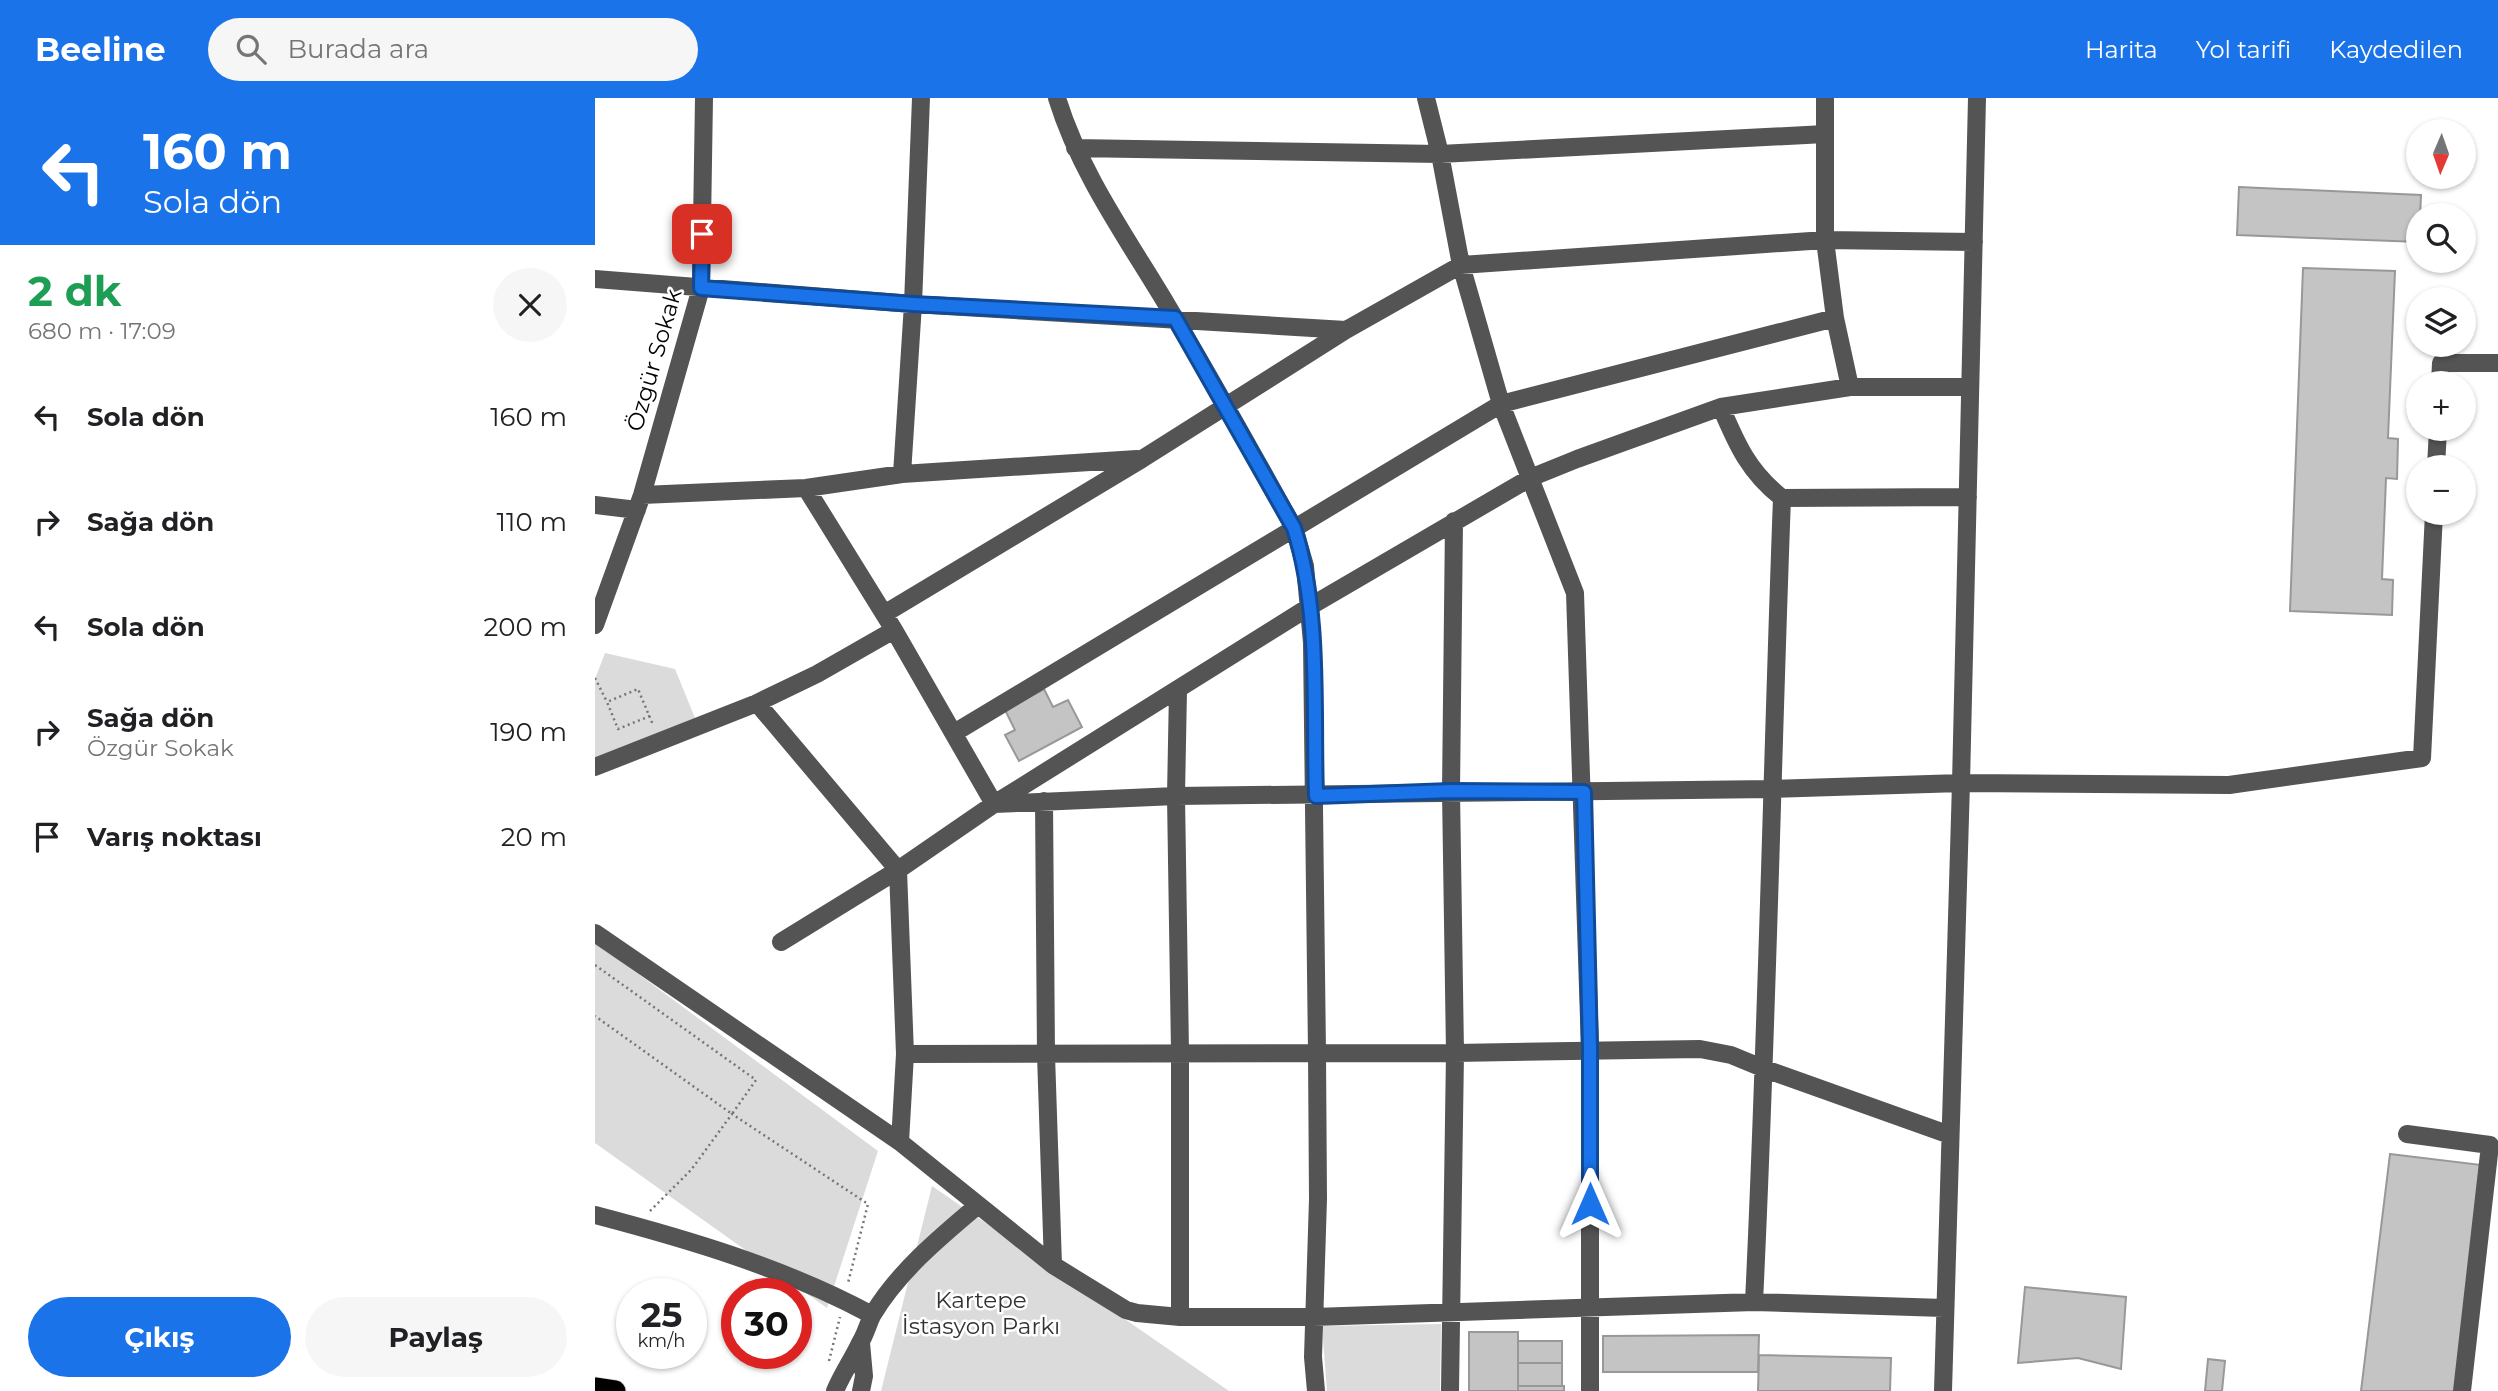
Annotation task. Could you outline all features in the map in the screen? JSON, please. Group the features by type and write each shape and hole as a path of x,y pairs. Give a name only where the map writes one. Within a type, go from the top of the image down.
{"highway":[{"path":"595,1388 615,1391"}],"street":[{"name":"Özgür Sokak","path":"595,625 639,502 701,288 703,98"},
{"path":"902,474 913,304 921,98"},
{"path":"1057,98 1075,148 1094,184 1175,318 1294,528 1305,566 1312,643 1316,796 1318,1199 1313,1357 1316,1391"},
{"path":"1426,98 1440,154 1461,265 1500,404 1575,593 1584,792 1590,1049 1590,1391"},
{"path":"1825,98 1825,240 1835,318 1850,387"},
{"path":"1943,1391 1977,98"},
{"path":"1075,148 1440,154 1825,134"},
{"path":"884,614 1142,459 1346,330 1461,265 1825,240 1973,242"},
{"path":"595,279 913,304 1346,330"},
{"path":"954,733 1500,404 1835,318"},
{"path":"2441,371 2441,363 2498,363"},
{"path":"781,943 898,870 994,804 1309,607 1530,478 1721,407 1850,387 1969,387"},
{"path":"1721,407 1747,461 1758,477 1782,498 1968,497"},
{"path":"595,505 806,488 902,474 1142,459"},
{"path":"806,488 894,630 994,804"},
{"path":"1754,1302 1765,1069 1771,789 1782,498"},
{"path":"1450,1391 1455,1053 1451,791 1454,521"},
{"path":"994,804 1176,796 1771,789 1961,783 2229,785 2422,758 2433,525"},
{"path":"595,767 757,703 817,674 894,630"},
{"path":"1178,690 1176,796 1180,1317"},
{"path":"757,703 898,870 905,1054 900,1142"},
{"path":"1044,801 1046,1055 1053,1265"},
{"path":"595,933 900,1142 1053,1265 1126,1310 1180,1317 1314,1317 1754,1302 1944,1308"},
{"path":"905,1054 1455,1053 1700,1049 1731,1055 1950,1135"},
{"path":"2407,1135 2490,1145 2462,1391"},
{"path":"835,1391 845,1368 861,1343 872,1315 891,1290 936,1241 978,1205"},
{"path":"595,1215 800,1279 872,1315"},
{"path":"861,1343 864,1376 861,1391"}],"path":[{"path":"595,678 618,729 650,716 638,689 607,702"},
{"path":"595,965 756,1080 691,1170 636,1226"},
{"path":"595,1016 732,1114 867,1204 828,1365"}],"green space":[{"path":"605,653 675,669 695,718 595,759 595,679"},
{"name":"Kartepe İstasyon Parkı","path":"595,942 878,1151 827,1308 812,1297 812,1278 785,1278 595,1143"},
{"name":"Kartepe İstasyon Parkı","path":"932,1186 1229,1391 881,1391"},
{"path":"1441,1324 1440,1391 1327,1391 1322,1326"}],"building":[{"path":"2239,187 2421,195 2421,203 2406,203 2406,242 2237,235"},
{"path":"2303,268 2395,271 2388,438 2398,439 2397,479 2386,478 2382,579 2393,580 2392,615 2290,611"},
{"path":"1044,689 1053,707 1068,700 1082,727 1019,761 1005,735 1015,730 1005,710"},
{"path":"2390,1154 2490,1166 2463,1391 2361,1391"},
{"path":"2025,1287 2126,1297 2121,1369 2078,1358 2018,1363"},
{"path":"1469,1332 1518,1332 1518,1391 1469,1391"},
{"path":"1759,1335 1758,1372 1603,1372 1603,1336"},
{"path":"1518,1341 1562,1341 1562,1363 1518,1363"},
{"path":"1759,1355 1891,1358 1890,1391 1758,1391"},
{"path":"2208,1359 2225,1361 2222,1391 2205,1391"},
{"path":"1518,1363 1562,1363 1562,1386 1518,1386"},
{"path":"1518,1386 1564,1386 1564,1391 1518,1391"}],"route":[{"path":"702,234 701,288 913,304 1175,318 1294,528 1301,548 1307,576 1312,643 1316,796 1451,791 1584,792 1590,1049 1590,1204"}]}
